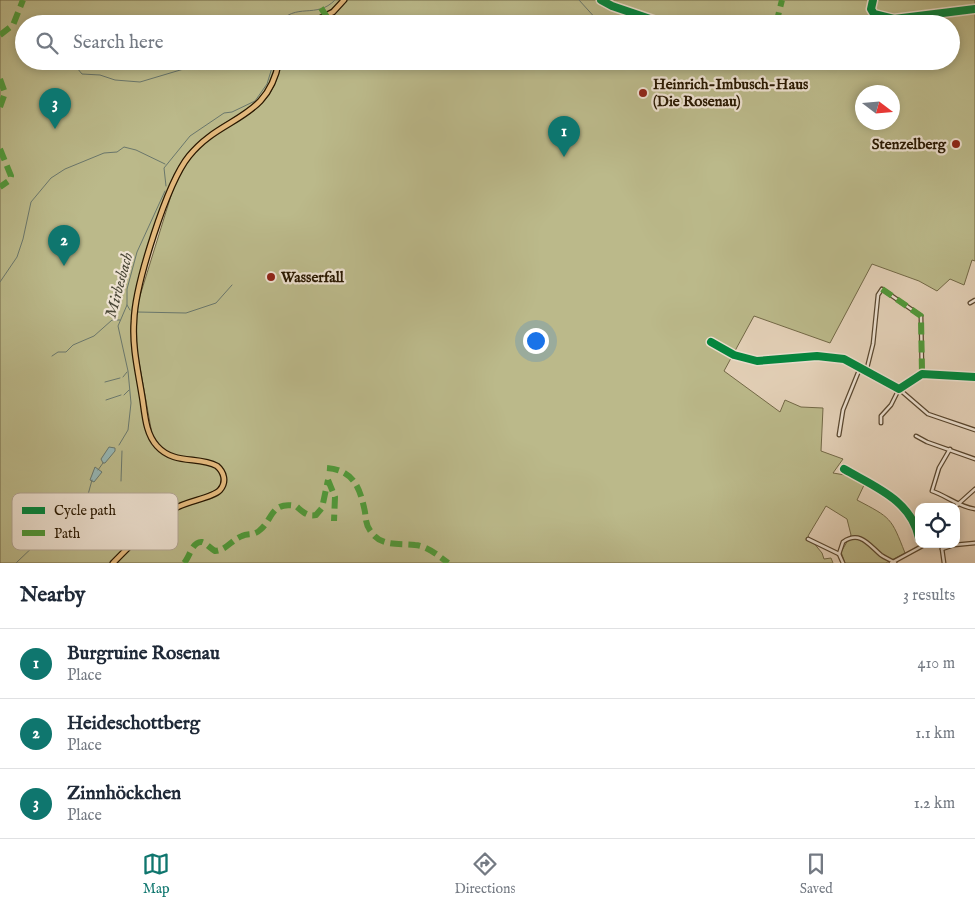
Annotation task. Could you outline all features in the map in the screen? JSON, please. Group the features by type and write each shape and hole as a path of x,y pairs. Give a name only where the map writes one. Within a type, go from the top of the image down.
{"main road":[{"path":"326,15 344,0"},
{"path":"178,507 189,501 215,493 224,484 223,472 217,466 169,455 159,448 152,438 146,424 135,348 135,307 169,192 182,166 206,138 262,102 274,83 277,70"},
{"path":"113,563 126,550"}],"street":[{"path":"866,372 873,344 878,295 882,289 921,316 922,374"},
{"path":"970,303 975,300"},
{"path":"711,342 734,355 757,361 828,356 844,359 899,389 928,414 975,430"},
{"path":"839,435 843,410 860,368"},
{"path":"881,423 881,416 891,405 899,389 922,374 975,377"},
{"path":"916,436 927,442 975,459"},
{"path":"950,449 939,468 932,491 950,498 954,503"},
{"path":"844,469 900,502 915,524"},
{"path":"958,503 975,489"},
{"path":"960,506 975,509"},
{"path":"839,554 843,542 857,537 866,540 882,556 893,562 917,548"},
{"path":"808,539 839,554 843,563"},
{"path":"944,563 942,548 975,543"}],"shaded area":[{"path":"0,0 341,0 322,15 15,15 15,70 275,70 271,85 250,108 220,126 194,147 174,175 143,268 132,318 146,429 154,444 164,453 174,458 215,467 221,474 221,484 213,492 178,505 178,493 12,493 12,550 123,550 110,563 0,563"},
{"path":"347,0 975,0 975,261 972,260 964,285 950,279 937,291 919,281 872,264 830,343 754,316 724,371 780,412 785,400 801,407 823,408 821,451 843,459 833,473 851,476 865,483 857,500 883,515 893,525 905,553 886,563 845,563 841,552 851,535 847,519 826,506 808,536 822,553 824,559 831,558 833,563 115,563 128,550 178,550 178,509 212,497 223,489 226,483 225,473 215,463 171,454 160,446 152,434 137,351 136,319 139,299 174,186 180,175 202,145 261,105 269,95 279,70 960,70 960,15 330,15 337,11"}],"water":[{"path":"109,447 115,448 115,451 103,463 101,459"},
{"path":"95,467 102,472 94,482 90,480"}],"waterway":[{"name":"Mirbesbach","path":"288,15 321,9 335,0"},
{"path":"579,0 593,15"},
{"path":"79,70 82,74 140,82 180,70"},
{"name":"Mirbesbach","path":"166,186 164,168 190,136 224,113 232,112 255,101 267,84 271,70"},
{"path":"0,282 17,257 31,202 51,178 65,169 104,153 117,152 124,147 136,150 165,164"},
{"name":"Mirbesbach","path":"119,445 128,430 131,403 128,371 118,326 127,305 127,289 137,252 165,191"},
{"path":"137,312 186,313 216,303 232,285"},
{"name":"Mirbesbach","path":"127,305 130,310"},
{"path":"52,356 58,352 66,352 73,345 94,336 112,320 120,320"},
{"name":"Mirbesbach","path":"123,377 127,372"},
{"path":"105,382 120,378"},
{"name":"Mirbesbach","path":"124,395 129,390"},
{"path":"106,400 121,395"},
{"path":"121,481 122,451"},
{"name":"Mirbesbach","path":"98,470 103,463"},
{"name":"Mirbesbach","path":"88,493 92,480"},
{"name":"Mirbesbach","path":"16,563 30,550"}],"marked path":[{"path":"17,15 23,0"},
{"path":"778,15 782,0"},
{"path":"321,8 326,15"},
{"path":"0,35 13,25 15,20"},
{"path":"0,79 5,93 0,107"},
{"path":"0,149 11,176 10,180 0,187"},
{"path":"882,289 921,316 922,374"},
{"path":"327,468 343,472 354,481 361,495 367,526 376,537 392,544 424,547 448,563"},
{"path":"328,480 335,497 334,521"},
{"path":"184,563 193,547 199,542 204,543 215,551 223,549 244,535 258,532 277,508 282,506 296,506 307,514 316,515 322,508 328,480"}],"cycle path":[{"path":"601,0 638,15"},
{"path":"873,0 871,9 874,14 878,15"},
{"path":"926,15 975,9"},
{"path":"711,342 734,355 757,361 817,356 844,359 899,389 922,374 975,377"},
{"path":"844,469 890,496 900,504 915,525"}],"place":[{"name":"Heinrich-Imbusch-Haus (Die Rosenau)","path":"643,93"},
{"name":"Zinnhöckchen","path":"55,129"},
{"name":"Stenzelberg","path":"956,144"},
{"name":"Burgruine Rosenau","path":"564,157"},
{"name":"Heideschottberg","path":"64,266"},
{"name":"Wasserfall","path":"271,277"}]}
